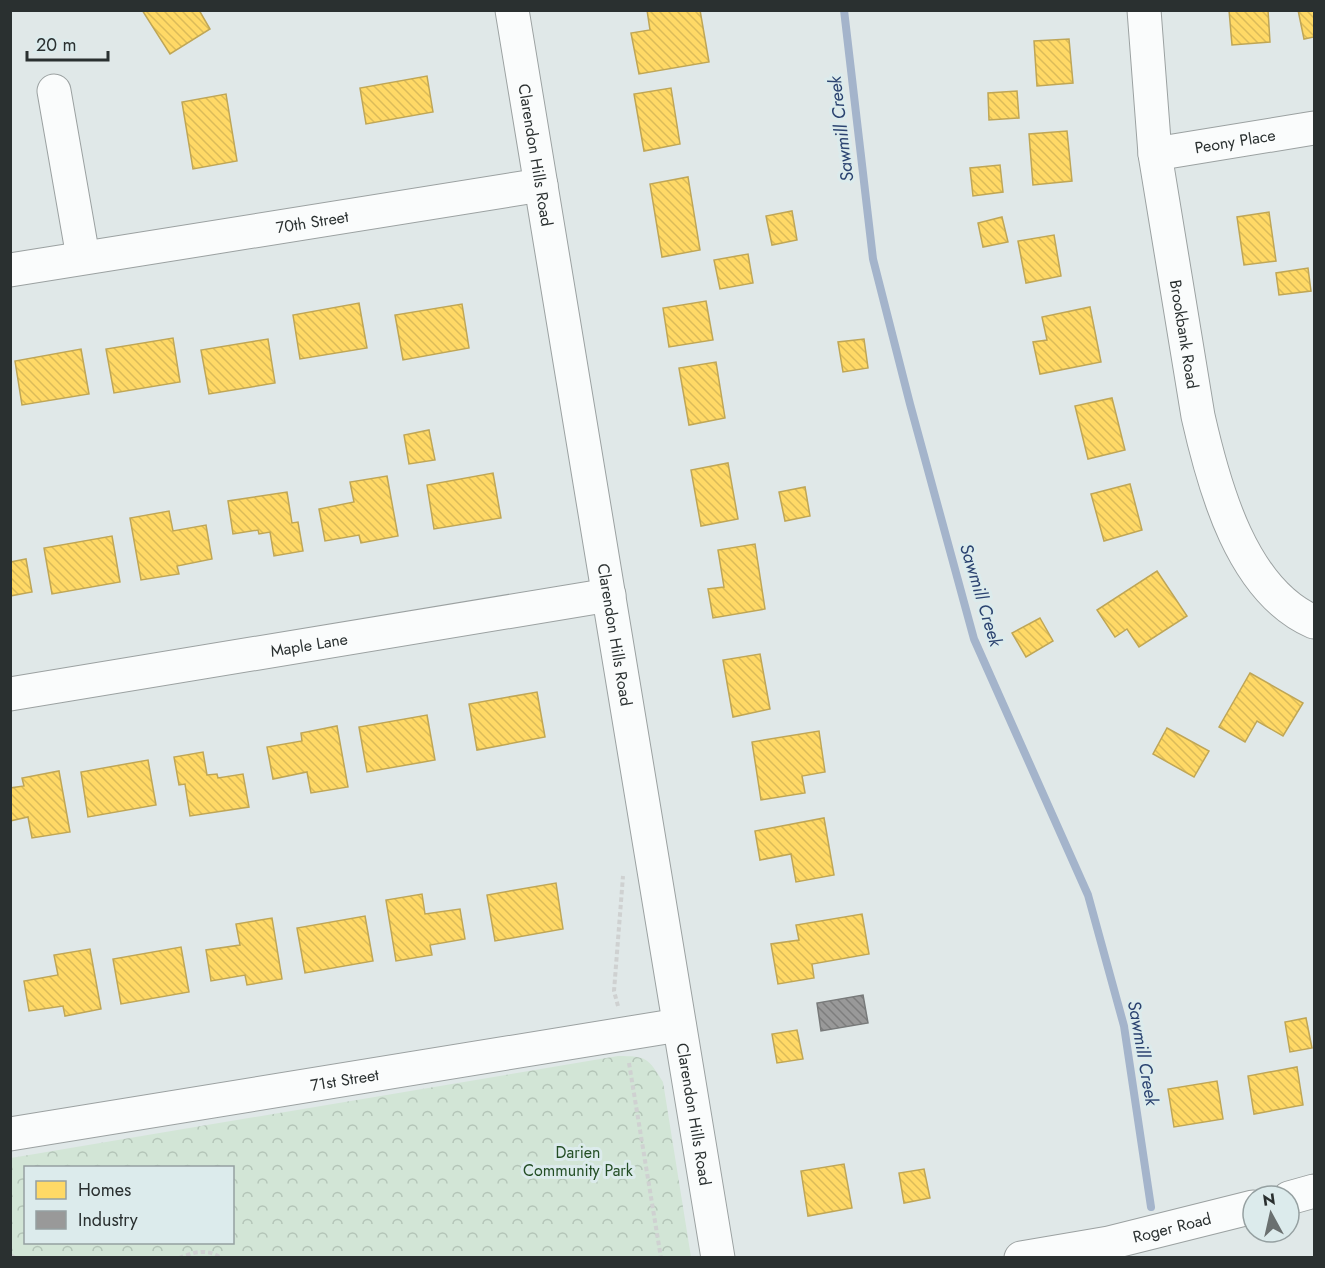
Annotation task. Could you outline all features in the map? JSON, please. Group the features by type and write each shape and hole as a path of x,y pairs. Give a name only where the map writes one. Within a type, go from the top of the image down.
{"street":[{"name":"Clarendon Hills Road","path":"512,10 718,1257"},
{"name":"Brookbank Road","path":"1144,10 1155,154 1198,416 1216,487 1229,521 1256,571 1278,597 1302,616 1314,622"},
{"path":"54,91 84,257"},
{"name":"Peony Place","path":"1155,154 1314,128"},
{"name":"70th Street","path":"10,270 541,185"},
{"name":"Maple Lane","path":"10,694 609,595"},
{"name":"71st Street","path":"10,1134 679,1025"},
{"name":"Roger Road","path":"1021,1257 1109,1243 1241,1210"}],"path":[{"path":"179,1257 195,1251 213,1252 221,1257"},
{"path":"10,1255 16,1257"}],"green space":[{"name":"Darien Community Park","path":"618,1056 646,1060 663,1082 691,1257 11,1257 11,1158"}],"building: Homes":[{"path":"142,10 199,10 210,29 170,54"},
{"path":"647,10 700,10 709,62 639,74 631,33 650,30"},
{"path":"1229,10 1268,10 1270,42 1232,45"},
{"path":"1298,10 1314,10 1314,37 1304,39"},
{"path":"1069,39 1073,83 1037,86 1034,41"},
{"path":"427,76 433,112 366,124 360,88"},
{"path":"671,88 680,144 644,151 634,94"},
{"path":"1017,91 1019,118 989,120 988,93"},
{"path":"226,94 237,161 193,169 182,102"},
{"path":"1067,131 1072,181 1033,185 1029,134"},
{"path":"1000,165 1003,192 973,196 970,168"},
{"path":"688,177 700,250 662,257 650,184"},
{"path":"792,211 797,240 772,245 766,216"},
{"path":"1269,212 1276,261 1244,265 1237,217"},
{"path":"1002,217 1008,242 983,247 978,223"},
{"path":"1054,235 1061,276 1026,283 1018,241"},
{"path":"748,254 753,283 720,289 714,260"},
{"path":"1308,268 1311,291 1279,295 1276,273"},
{"path":"706,301 713,340 669,347 663,308"},
{"path":"359,303 367,348 300,359 293,315"},
{"path":"462,304 469,348 403,360 395,315"},
{"path":"1090,307 1101,362 1040,374 1033,342 1047,340 1042,317"},
{"path":"173,338 180,382 114,393 106,349"},
{"path":"268,339 275,383 209,394 201,350"},
{"path":"864,339 868,368 843,372 838,342"},
{"path":"81,349 89,394 22,405 15,361"},
{"path":"716,362 725,418 689,425 679,368"},
{"path":"1112,398 1125,450 1088,459 1075,406"},
{"path":"429,430 435,460 409,464 404,435"},
{"path":"728,463 738,519 701,526 691,470"},
{"path":"493,473 501,518 434,529 427,485"},
{"path":"387,476 398,536 361,543 359,535 325,541 319,509 354,502 350,482"},
{"path":"1130,484 1142,530 1104,541 1091,494"},
{"path":"805,487 810,516 785,521 779,492"},
{"path":"287,492 292,523 298,522 303,551 274,556 270,532 259,534 258,530 233,534 228,501"},
{"path":"169,511 173,531 206,525 212,559 177,566 179,574 141,580 130,518"},
{"path":"112,536 120,582 52,594 44,548"},
{"path":"755,544 765,609 713,618 708,589 724,587 718,550"},
{"path":"26,559 32,592 10,596 10,562"},
{"path":"1157,571 1187,616 1139,647 1127,629 1115,637 1097,610"},
{"path":"1040,618 1053,641 1026,657 1012,633"},
{"path":"760,654 770,709 733,717 723,660"},
{"path":"1250,673 1303,703 1283,736 1257,721 1245,742 1219,727"},
{"path":"537,692 545,737 477,750 469,704"},
{"path":"427,715 435,760 367,772 359,727"},
{"path":"337,726 348,787 311,793 307,772 273,779 267,747 302,741 301,733"},
{"path":"1167,728 1209,751 1194,777 1153,754"},
{"path":"819,731 825,772 802,776 805,793 761,800 752,742"},
{"path":"203,752 207,775 217,774 218,778 243,774 249,807 190,816 185,784 179,785 174,757"},
{"path":"148,760 156,805 88,817 81,772"},
{"path":"59,771 70,832 32,838 28,817 10,821 10,788 24,786 22,778"},
{"path":"824,818 834,875 796,882 791,854 760,860 755,831"},
{"path":"556,883 563,929 495,941 487,895"},
{"path":"422,894 425,914 460,909 465,939 430,945 432,955 396,961 386,900"},
{"path":"862,914 869,954 812,964 814,978 778,984 771,944 799,940 796,925"},
{"path":"365,916 373,961 305,973 297,928"},
{"path":"272,918 282,979 247,985 245,975 211,981 206,950 240,945 236,924"},
{"path":"181,947 189,992 121,1004 113,959"},
{"path":"90,949 101,1009 65,1016 63,1006 29,1011 24,981 58,975 54,955"},
{"path":"1306,1018 1312,1048 1290,1052 1285,1022"},
{"path":"797,1030 803,1059 777,1063 772,1034"},
{"path":"1297,1067 1303,1105 1254,1114 1248,1076"},
{"path":"1217,1081 1223,1119 1174,1127 1168,1089"},
{"path":"844,1164 852,1208 808,1216 801,1171"},
{"path":"924,1169 930,1198 904,1203 899,1173"}],"building: Industry":[{"path":"863,995 868,1023 821,1031 817,1003"}],"waterway":[{"name":"Sawmill Creek","path":"844,10 873,259 910,404 974,639 1088,895 1124,1026 1151,1207"}]}
